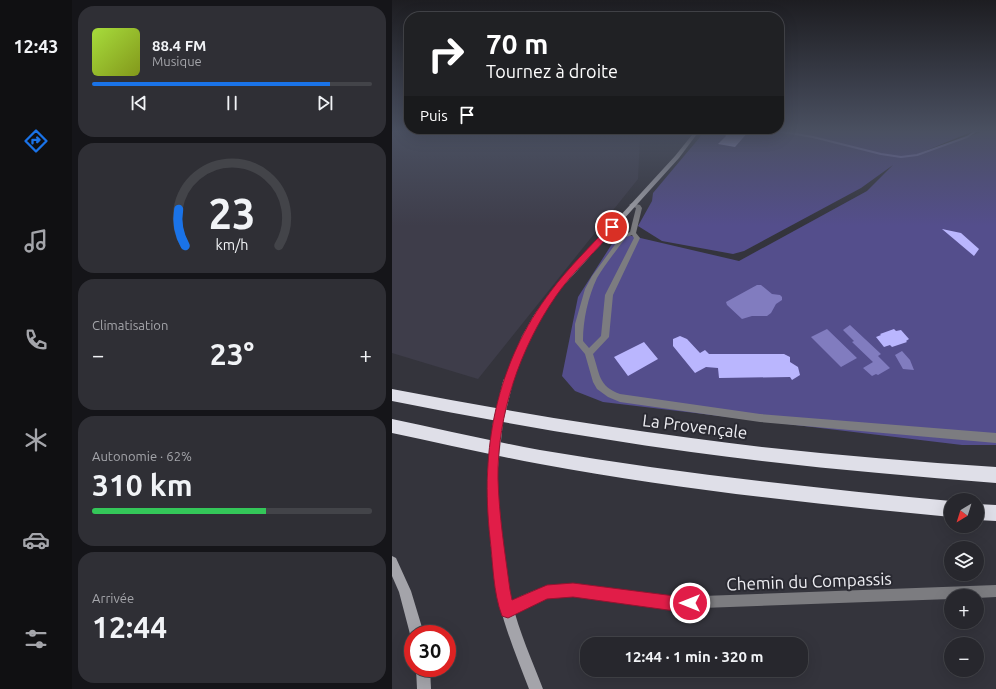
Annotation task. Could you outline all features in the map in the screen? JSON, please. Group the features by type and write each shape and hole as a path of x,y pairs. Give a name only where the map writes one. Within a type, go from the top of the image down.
{"highway":[{"name":"La Provençale","path":"392,395 548,424 682,444 893,467 996,475"},
{"path":"392,426 539,457 611,469 754,489 944,508"},
{"path":"984,512 996,513"}],"main road":[{"path":"536,689 519,650 503,590 494,521 492,477 498,422 510,376 526,338 537,317 554,292 670,162"},
{"path":"392,562 406,591 415,625"},
{"path":"423,677 424,689"}],"street":[{"path":"589,353 605,336 609,295 637,238 633,232 639,208 638,206 632,205"},
{"path":"633,232 624,236 595,276 589,289 579,324 579,342 589,353 595,379 608,394 620,398 760,418 996,438"},
{"name":"Chemin du Compassis","path":"508,610 520,603 547,592 573,590 675,603 996,591"}],"shaded area":[{"path":"392,162 639,162 638,179 478,379 392,353"},
{"path":"679,162 996,162 996,445 962,445 603,402 575,391 562,376 578,297 619,233 739,261 867,191 893,165 861,188 744,251 733,254 662,241 638,226 652,201 653,193"},
{"path":"757,285 761,285 772,294 780,295 782,300 776,304 771,313 767,316 752,316 742,319 727,305 726,302"},
{"path":"850,325 881,354 878,356 890,368 878,375 876,374 872,376 863,368 873,362 852,342 854,341 843,330"},
{"path":"827,329 857,358 841,367 811,337"},
{"path":"902,351 910,360 914,370 903,369 895,355"}],"building":[{"path":"942,229 961,233 979,249 974,256"},
{"path":"894,329 896,331 901,330 909,339 906,341 907,342 892,347 890,345 884,347 876,337"},
{"path":"680,336 687,339 700,353 705,350 709,354 784,354 790,357 790,362 798,367 800,375 792,380 790,377 719,378 718,368 706,367 695,373 673,346 673,339"},
{"path":"644,342 658,359 628,376 614,357"}],"route":[{"path":"612,227 554,292 537,317 526,338 510,376 502,401 498,422 492,477 494,521 503,590 508,610 520,603 547,592 573,590 675,603 690,603"}]}
